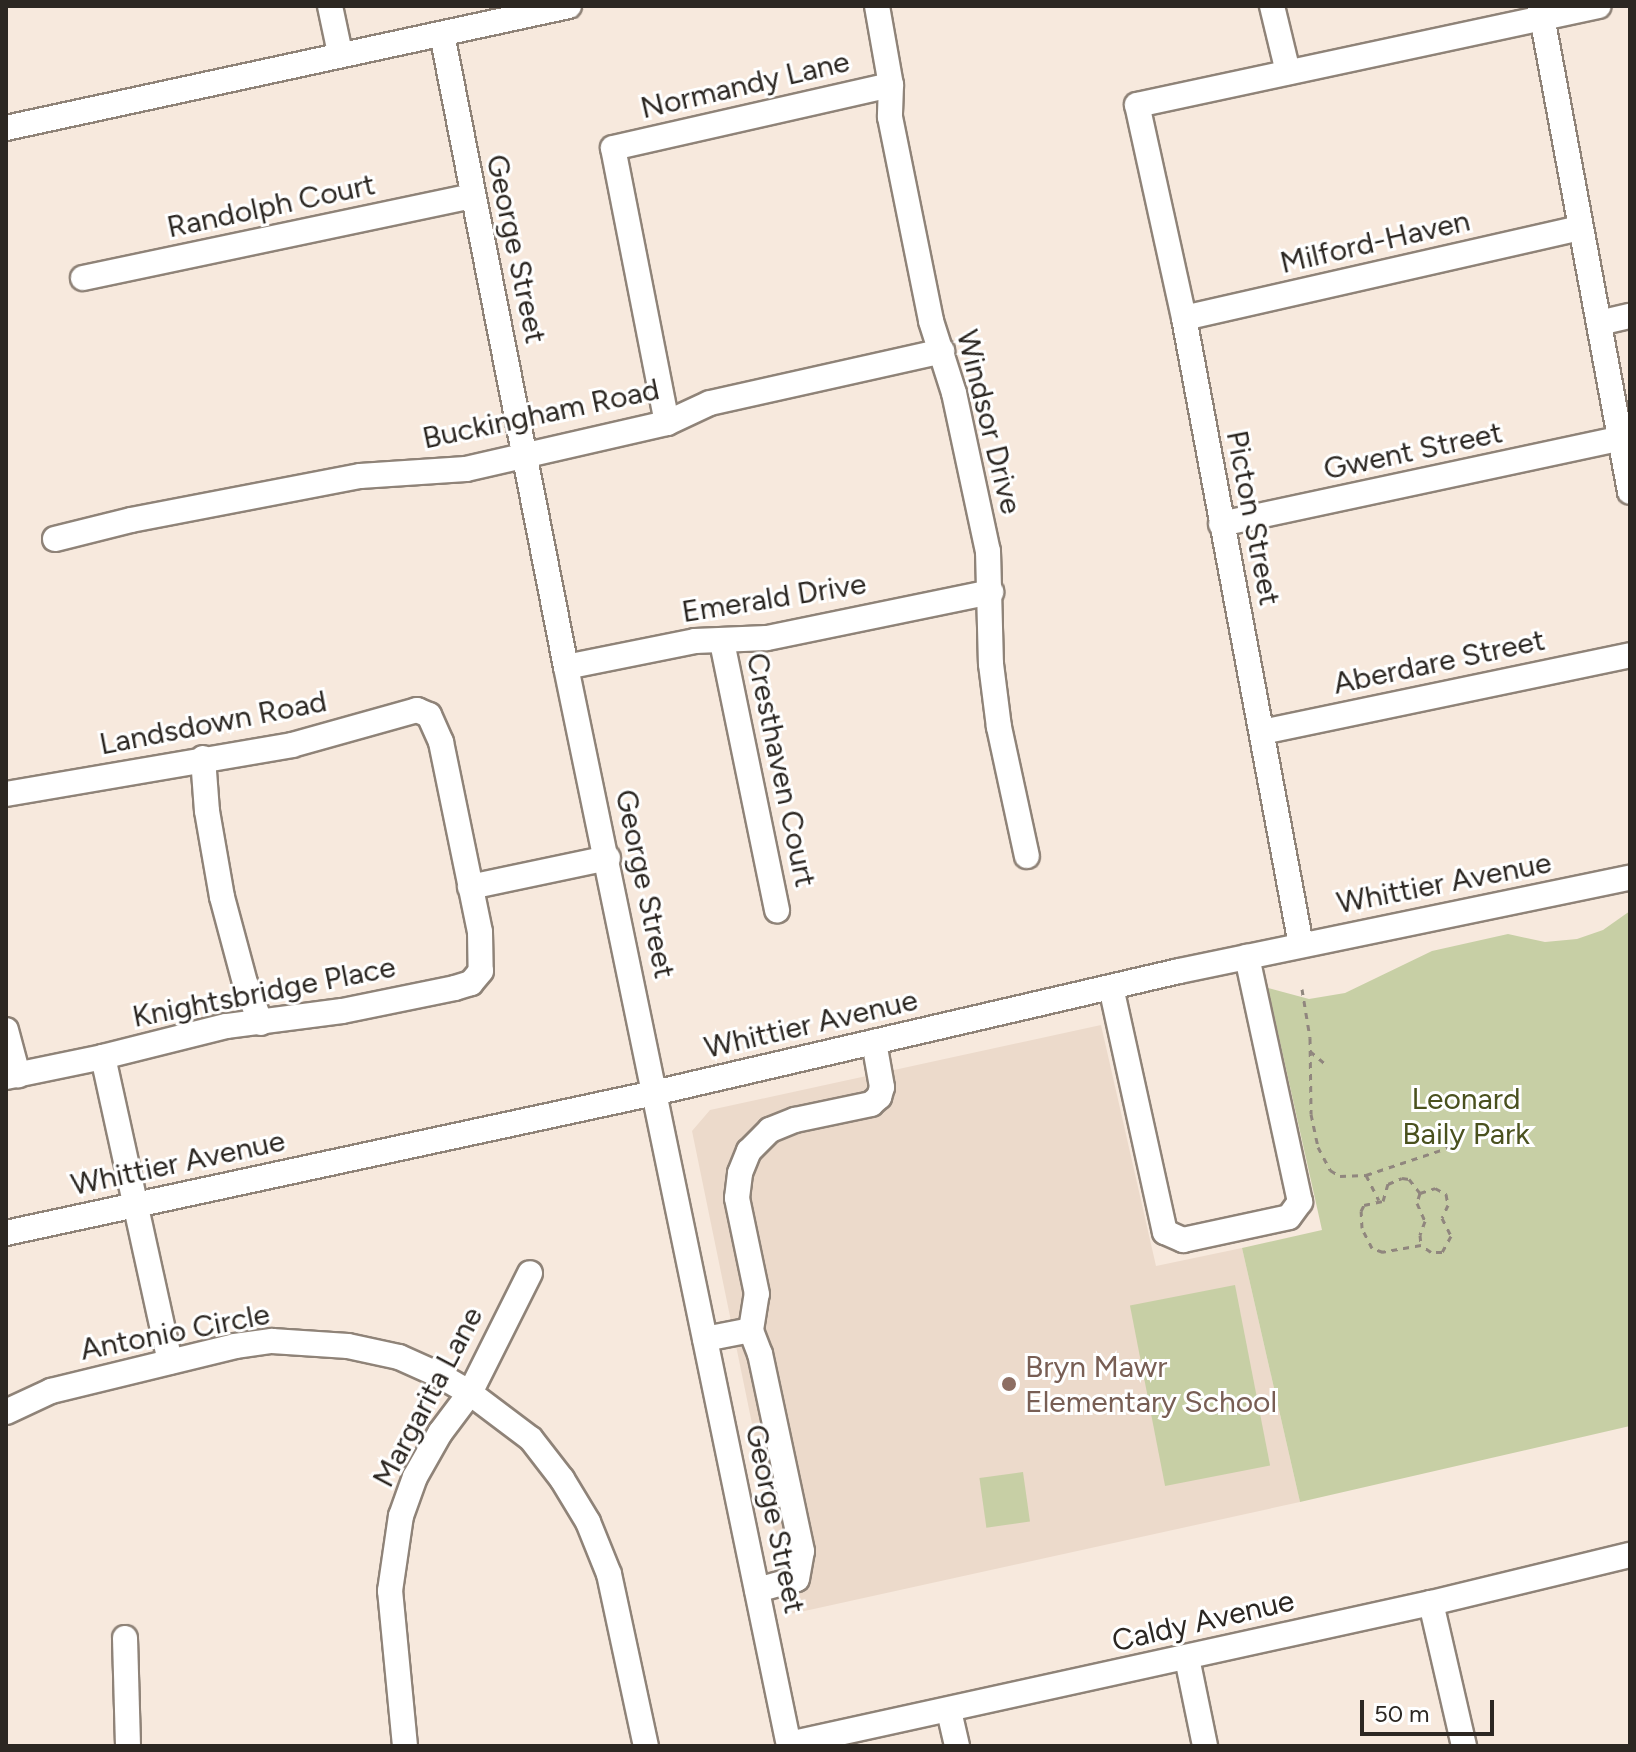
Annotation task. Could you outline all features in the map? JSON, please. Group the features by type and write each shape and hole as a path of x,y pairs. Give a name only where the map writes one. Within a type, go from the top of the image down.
{"street":[{"path":"330,6 340,53"},
{"path":"6,128 340,53 569,6"},
{"name":"Windsor Drive","path":"877,6 891,85 890,117 931,321 942,351 988,551 991,592 988,626 997,711 1027,856"},
{"path":"1272,6 1288,72 1541,12 1598,6"},
{"path":"1541,12 1630,492"},
{"name":"George Street","path":"442,34 566,667 608,858 789,1745"},
{"name":"Picton Street","path":"1288,72 1137,105 1184,318 1301,945"},
{"name":"Normandy Lane","path":"667,423 613,148 891,85"},
{"name":"Randolph Court","path":"83,278 472,196"},
{"name":"Milford-Haven","path":"1184,318 1580,228"},
{"path":"1599,323 1630,316"},
{"name":"Buckingham Road","path":"55,539 131,520 360,476 466,469 667,423 710,403 942,351"},
{"name":"Gwent Street","path":"1221,524 1619,439"},
{"name":"Emerald Drive","path":"566,667 695,641 767,638 991,592"},
{"name":"Cresthaven Court","path":"722,642 777,910"},
{"name":"Aberdare Street","path":"1262,732 1630,655"},
{"name":"Landsdown Road","path":"6,794 292,745 417,710 429,715 441,742 470,887"},
{"path":"203,758 207,811 222,897 245,983 261,1023"},
{"path":"470,887 608,858"},
{"name":"Whittier Avenue","path":"6,1233 654,1093 1301,945 1630,878"},
{"name":"Knightsbridge Place","path":"12,1076 226,1026 342,1011 471,983 481,971 480,932 470,887"},
{"path":"1111,987 1165,1232 1183,1240 1289,1217 1300,1202 1247,957"},
{"path":"6,1030 12,1076"},
{"path":"757,1590 797,1579 802,1551 760,1354 751,1330 757,1294 737,1198 740,1173 749,1151 770,1130 795,1120 871,1104 879,1097 882,1087 874,1042"},
{"path":"103,1057 170,1362"},
{"name":"Margarita Lane","path":"405,1746 390,1591 401,1516 421,1466 440,1433 470,1393 530,1273"},
{"path":"705,1339 751,1330"},
{"name":"Antonio Circle","path":"6,1412 51,1391 272,1341 334,1344 399,1357 470,1393 531,1439 562,1479 588,1522 609,1574 646,1746"},
{"name":"Caldy Avenue","path":"789,1745 1431,1603 1630,1555"},
{"path":"1431,1603 1464,1746"},
{"path":"125,1638 128,1746"},
{"path":"1187,1658 1205,1746"},
{"path":"949,1711 957,1746"}],"path":[{"path":"1302,989 1310,1051 1308,1089 1318,1147 1330,1170 1340,1176 1366,1175 1437,1147 1450,1147"},
{"path":"1310,1051 1328,1066"},
{"path":"1366,1175 1379,1201"},
{"path":"1395,1179 1409,1179 1420,1193 1435,1188 1446,1194 1448,1205 1442,1218 1451,1236 1442,1252 1431,1252 1421,1245 1383,1252 1372,1248 1362,1228 1361,1211 1364,1205 1379,1201 1395,1179"},
{"path":"1420,1193 1417,1203 1425,1221 1420,1235 1421,1245"}],"shaded area":[{"name":"Bryn Mawr Elementary School","path":"1101,1025 1156,1266 1242,1248 1300,1502 791,1614 692,1131 710,1110"}],"green space":[{"name":"Leonard Baily Park","path":"1630,911 1630,1426 1300,1502 1242,1248 1322,1230 1268,988 1309,999 1345,993 1432,951 1508,934 1545,942 1577,939 1603,930"},
{"path":"1235,1285 1270,1466 1165,1486 1130,1305"},
{"path":"1023,1472 1030,1522 986,1528 979,1478"}],"place":[{"name":"Bryn Mawr Elementary School","path":"1009,1384"}]}
